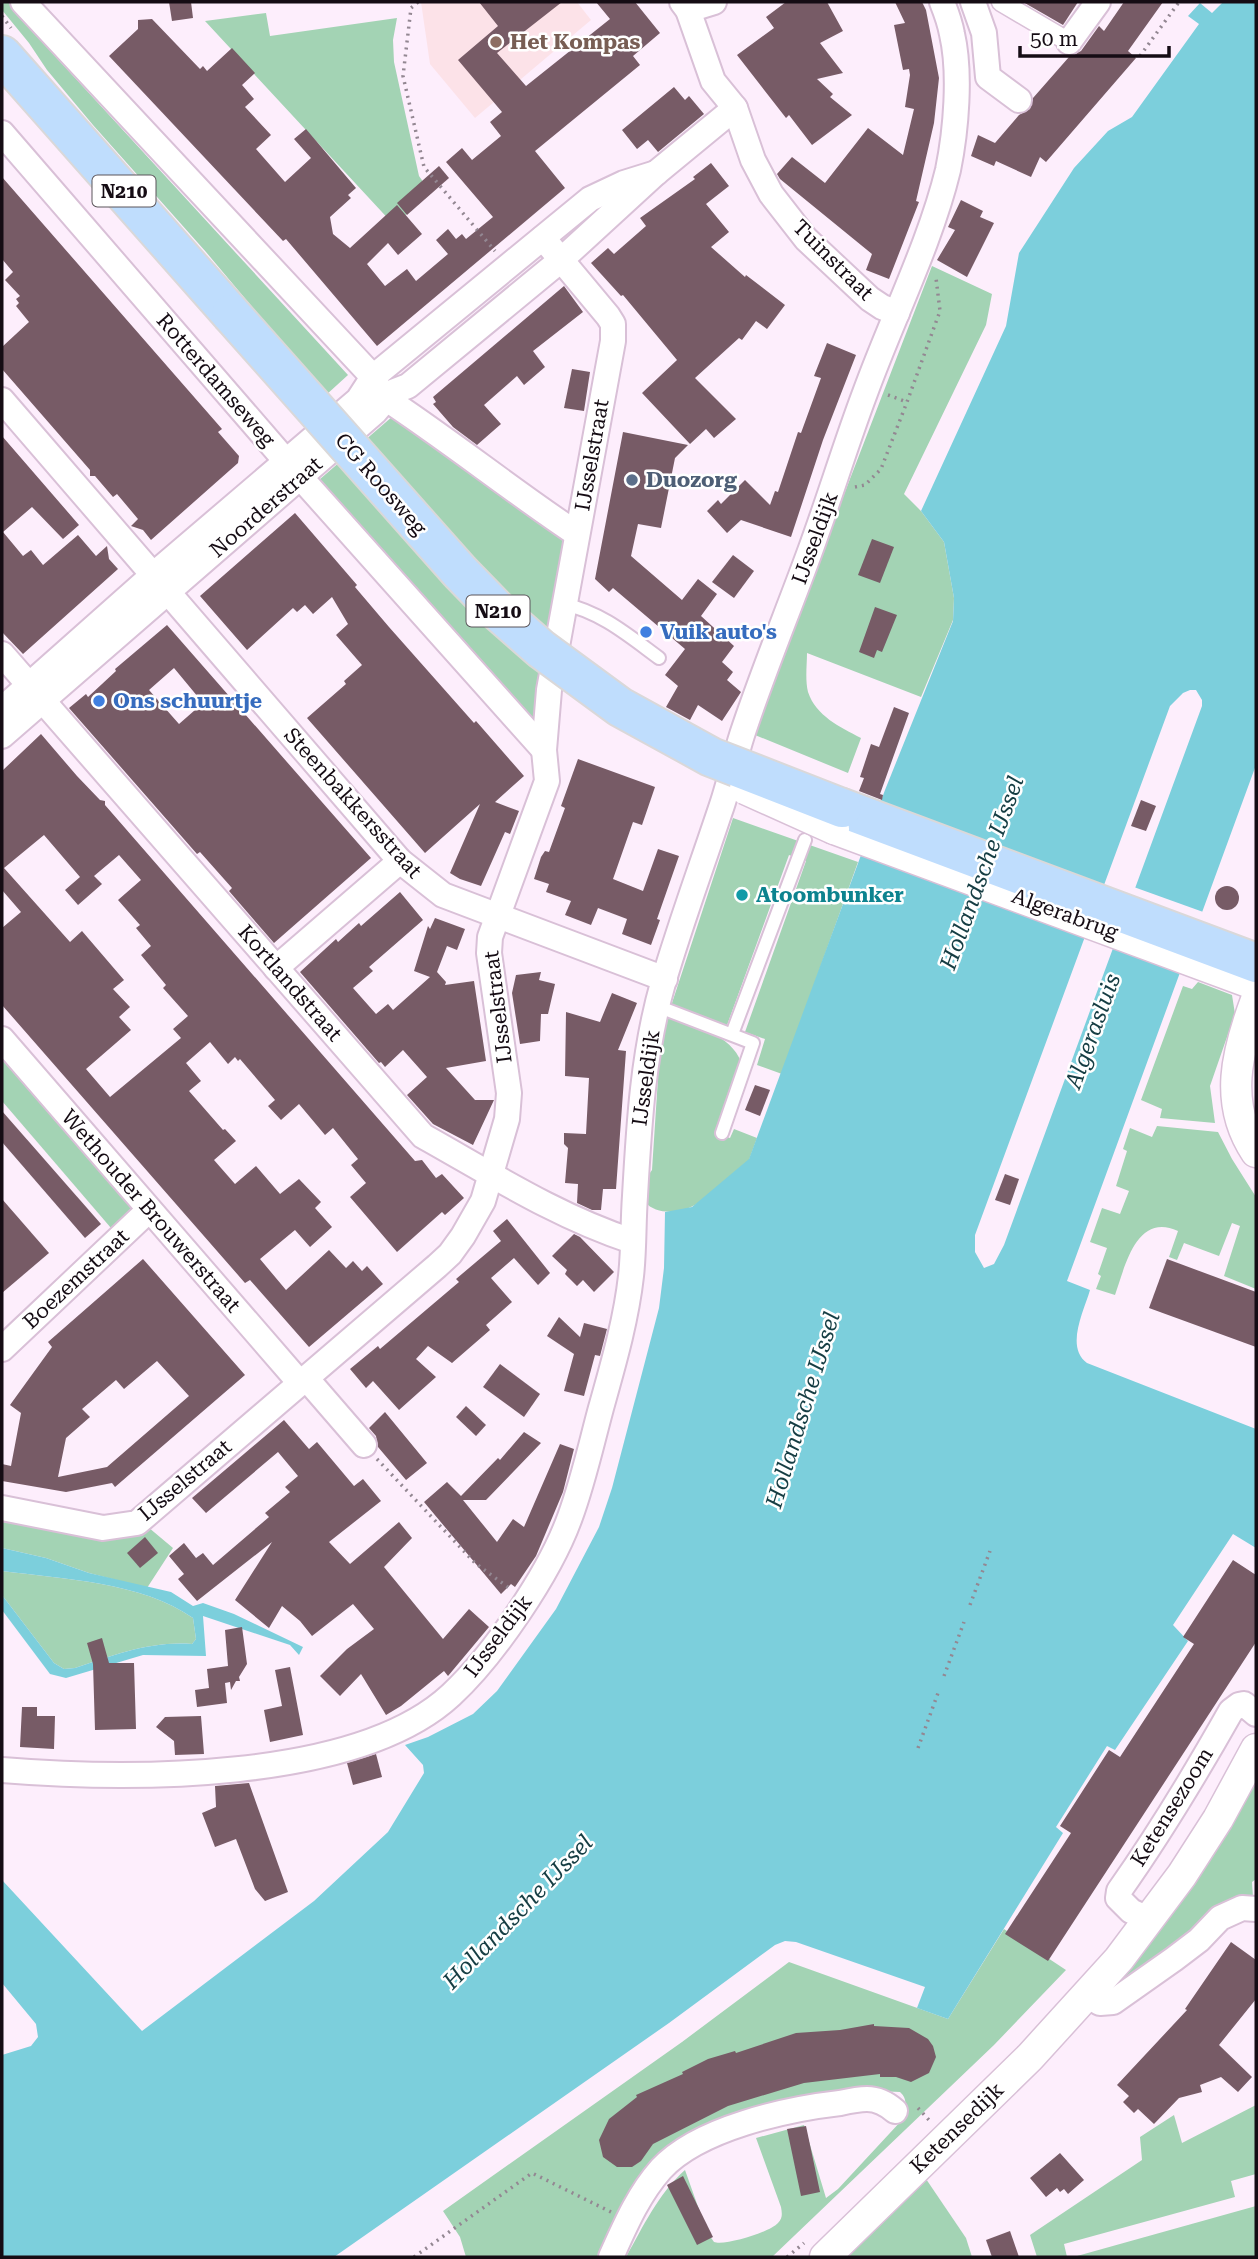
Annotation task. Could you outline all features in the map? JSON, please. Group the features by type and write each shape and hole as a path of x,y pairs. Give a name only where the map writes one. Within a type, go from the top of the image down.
{"main road":[{"name":"CG Roosweg","path":"2,55 225,319 500,613 541,649 620,707 691,747 838,819"},
{"name":"Algerabrug","path":"838,819 1256,963"}],"street":[{"path":"23,2 378,387 419,420 577,534"},
{"name":"Tuinstraat","path":"714,2 685,6 713,81 735,108 753,160 771,194 806,239 870,299 897,313"},
{"name":"IJsseldijk","path":"2,1770 159,1774 276,1765 368,1743 430,1713 452,1694 475,1669 545,1571 569,1522 625,1312 632,1271 640,1101 657,1006 725,798 742,735 866,389 936,209 948,167 956,85 954,39 942,2"},
{"path":"973,2 984,33 988,77 1018,100"},
{"path":"1001,2 1069,42 1098,2"},
{"name":"CG Roosweg","path":"2,81 225,319"},
{"name":"Noorderstraat","path":"378,387 408,386 561,260 656,173 735,108"},
{"name":"Rotterdamseweg","path":"7,149 544,750"},
{"name":"Noorderstraat","path":"2,736 36,693 293,468 358,400 378,387 508,266 590,199 624,183 656,173"},
{"name":"IJsselstraat","path":"2,1508 103,1528 137,1523 450,1254 483,1201 509,1106 489,953 490,937 547,781 544,750 549,690 613,341 613,324 608,316 542,238"},
{"name":"Steenbakkersstraat","path":"2,400 400,861 443,895 665,979"},
{"name":"Kortlandstraat","path":"2,654 423,1136 592,1228 632,1241"},
{"name":"Noorderstraat","path":"2,709 36,693"},
{"name":"Algerabrug","path":"838,819 1256,985"},
{"path":"276,968 400,861"},
{"path":"1256,1000 1244,1033 1236,1077 1239,1114 1256,1152"},
{"name":"Wethouder Brouwerstraat","path":"2,1039 149,1210 364,1445"},
{"name":"Boezemstraat","path":"2,1349 149,1210"},
{"name":"Ketensezoom","path":"1148,1919 1130,1911 1118,1898 1119,1891 1155,1839 1231,1711 1244,1704 1256,1714"},
{"name":"Ketensedijk","path":"815,2249 1030,2057 1119,1959 1182,1875 1218,1819 1256,1749"},
{"path":"1087,1995 1100,2003 1113,2002 1191,1946 1220,1918 1242,1908 1256,1909"},
{"path":"611,2257 637,2201 662,2168 682,2151 739,2124 812,2105 868,2098 886,2103 895,2111"}],"lane":[{"path":"564,604 582,608 611,624 659,658"},
{"path":"732,1034 805,840"},
{"path":"657,1006 753,1043 722,1133"}],"path":[{"path":"418,2 411,8 402,67 424,167 508,266"},
{"path":"1140,56 1179,2"},
{"path":"832,489 865,485 881,470 940,312 935,275"},
{"path":"885,394 907,402"},
{"path":"364,1445 475,1563 499,1581"},
{"path":"970,1605 990,1551"},
{"path":"944,1676 964,1622"},
{"path":"918,1748 938,1693"},
{"path":"414,2257 532,2173 628,2220"},
{"path":"788,2257 815,2249"}],"shaded area":[{"name":"Het Kompas","path":"421,2 577,2 591,20 475,118 430,64"}],"green space":[{"path":"2,2 8,2 348,375 326,395 47,70 2,10"},
{"path":"266,13 270,36 397,18 393,40 394,62 419,176 431,193 394,225 205,21"},
{"path":"932,266 992,294 986,325 904,494 921,511 944,542 954,598 953,620 921,697 807,653 808,692 817,708 830,720 861,738 848,773 755,735"},
{"path":"393,416 560,533 567,546 537,714 527,721 312,486"},
{"path":"733,818 858,862 782,1074 757,1065 765,1039 745,1032 806,861 789,855 726,1028 671,1006"},
{"path":"1198,982 1232,995 1235,1014 1210,1086 1215,1123 1160,1118 1162,1109 1141,1100 1183,986 1192,989"},
{"path":"668,1018 710,1032 721,1038 736,1053 741,1062 715,1133 730,1138 734,1129 757,1138 749,1160 744,1165 696,1204 673,1212 654,1209 645,1202 647,1177 652,1170 658,1078 655,1055"},
{"path":"2,1047 143,1210 117,1235 2,1101"},
{"path":"1157,1126 1218,1132 1256,1197 1256,1289 1224,1276 1240,1226 1232,1223 1219,1256 1184,1243 1177,1260 1169,1257 1178,1231 1164,1227 1152,1229 1134,1245 1115,1295 1096,1289 1107,1248 1090,1242 1102,1208 1120,1214 1129,1191 1116,1186 1127,1151 1123,1149 1130,1128 1152,1137"},
{"path":"2,1516 142,1522 173,1548 147,1588 2,1548"},
{"path":"2,1571 101,1584 150,1597 193,1618 196,1639 192,1644 147,1647 64,1669 54,1663 2,1595"},
{"path":"1256,1771 1256,1879 1252,1882 1253,1898 1114,1992 1109,1985"},
{"path":"1004,1929 1066,1970 994,2045 772,2257 626,2257 659,2200 685,2170 707,2232 714,2242 747,2237 778,2223 781,2207 756,2138 804,2125 826,2198 838,2189 902,2120 905,2102 900,2092 878,2091 702,2136 601,2257 466,2257 460,2237 443,2211 682,2042 789,1962 948,2019"},
{"path":"1256,2105 1256,2174 1231,2181 1235,2197 1064,2244 1067,2257 1037,2257 1030,2235 1142,2160 1140,2137 1174,2115 1182,2143"},
{"path":"924,2176 966,2238 972,2257 843,2257"},
{"path":"1256,2206 1256,2257 1077,2257 1077,2256"}],"water":[{"path":"1223,2 1256,2 1256,765 1067,1281 1090,1290 1077,1338 1077,1348 1087,1363 1256,1429 1256,1548 1233,1534 1173,1625 1188,1641 1115,1750 1107,1746 1056,1827 1063,1833 948,2019 917,2008 925,1987 796,1942 785,1941 775,1945 669,2023 334,2257 2,2257 2,2055 31,2046 38,2037 36,2024 2,1983 2,1880 142,2031 314,1901 388,1832 424,1773 423,1765 405,1745 428,1737 473,1714 497,1691 556,1609 599,1527 612,1488 659,1308 664,1268 665,1212 692,1207 749,1159 885,790 953,621 954,598 944,542 921,511 1006,326 1019,253 1074,168 1108,131 1132,117 1199,24 1188,16 1200,3 1212,13","holes":["1196,690 1202,700 1202,706 1004,1245 994,1264 984,1268 975,1252 975,1235 1170,706 1183,693"]},
{"path":"2,1548 46,1558 89,1573 171,1592 193,1606 203,1603 234,1614 303,1647 299,1655 290,1645 203,1616 206,1656 143,1655 66,1678 50,1674 2,1610 2,1595 54,1663 64,1669 147,1647 192,1644 196,1639 193,1618 173,1606 126,1589 2,1571"}],"pier":[{"path":"1131,886 1206,913 1185,969 1111,941"}],"building":[{"path":"169,2 191,2 193,18 172,21"},
{"path":"479,2 562,2 497,53 526,86 610,19 596,2 635,2 660,33 633,56 640,65 535,151 565,188 377,346 286,239 283,241 109,56 138,29 138,20 152,19 200,69 203,66 207,71 232,48 255,73 242,85 254,99 245,107 271,135 256,149 285,182 311,158 294,139 306,129 356,188 348,195 351,198 330,217 333,234 350,248 397,205 422,234 398,255 388,243 367,264 385,286 407,269 416,281 448,254 436,240 448,229 456,239 462,234 466,239 493,217 446,162 462,148 472,160 501,136 490,122 502,112 458,60 498,26"},
{"path":"786,2 827,2 843,31 820,43 843,73 817,79 833,94 830,97 852,115 812,145 789,115 786,118 737,55 774,28 766,17"},
{"path":"895,2 922,2 926,10 939,78 934,123 916,201 919,202 889,279 866,270 872,254 777,174 792,157 825,183 868,128 903,155 914,109 905,107 910,75 909,69 903,70 894,25 905,23"},
{"path":"1023,2 1078,2 1063,25"},
{"path":"1124,2 1163,2 1128,51 1136,58 1046,162 1040,157 1031,177 996,161 994,166 971,156 978,135 995,143 1019,115 1030,109 1033,98 1069,57 1081,51 1099,26 1104,31"},
{"path":"674,87 685,100 689,96 704,114 658,152 648,140 637,149 622,130"},
{"path":"711,163 729,186 706,204 729,232 711,247 745,277 746,275 785,305 767,329 756,321 742,340 739,338 695,378 736,419 714,438 706,429 690,444 642,393 677,360 623,295 621,296 591,263 608,248 614,254 646,226 640,218 695,179 693,177"},
{"path":"439,166 449,178 407,215 397,203"},
{"path":"2,177 222,429 218,432 239,456 238,463 151,540 143,530 131,526 138,519 117,494 113,497 95,476 90,476 90,470 2,369 2,347 29,322 16,306 19,303 16,299 20,296 5,280 13,272 2,259"},
{"path":"961,200 983,211 980,217 994,223 967,277 937,260 955,230 948,227"},
{"path":"564,286 583,312 533,351 545,367 524,385 517,376 484,405 501,424 477,445 453,427 433,404 436,402 433,397"},
{"path":"827,343 856,355 823,440 791,537 741,520 727,533 707,511 718,500 721,504 745,480 770,505 775,491 778,492 798,432 801,433 821,378 814,376"},
{"path":"572,369 590,372 584,411 564,408"},
{"path":"623,432 688,445 675,458 661,528 638,524 631,556 682,600 698,579 717,594 701,616 734,646 722,662 733,672 727,680 741,692 722,721 698,705 690,720 666,707 678,686 665,675 685,649 613,588 609,592 595,579"},
{"path":"2,436 79,525 63,539 32,507 3,532 23,556 31,550 43,565 78,535 96,556 107,546 109,559 118,569 23,654 2,632"},
{"path":"295,513 389,627 524,776 495,802 519,811 510,834 505,832 481,886 450,873 480,804 425,853 307,718 346,684 344,681 362,665 336,635 348,624 332,597 313,614 305,605 297,612 293,608 247,650 200,596"},
{"path":"872,539 894,547 880,583 858,575"},
{"path":"733,555 754,571 734,598 712,582"},
{"path":"875,607 897,615 882,652 877,650 874,658 859,652"},
{"path":"167,625 371,858 274,943 229,891 232,888 200,852 197,854 69,708 86,694 88,697 116,671 115,669","holes":["174,668 203,703 179,724 149,690"]},
{"path":"894,707 909,713 880,794 883,795 882,800 859,791 864,778 860,777 871,744 879,747"},
{"path":"41,734 77,776 100,800 105,801 105,805 415,1161 422,1160 436,1178 442,1174 464,1198 445,1215 442,1212 397,1252 350,1197 366,1183 351,1165 358,1159 333,1128 325,1135 299,1104 281,1120 268,1106 275,1100 240,1059 238,1061 235,1057 228,1064 210,1042 186,1063 201,1081 189,1091 236,1141 214,1160 235,1184 256,1166 280,1194 299,1179 321,1202 315,1208 332,1227 310,1247 295,1230 260,1259 286,1290 329,1250 346,1268 353,1261 362,1271 367,1266 383,1284 309,1347 250,1280 245,1283 2,1005 2,928 21,912 2,890 2,771","holes":["44,835 80,877 65,890 78,905 102,884 94,876 119,855 141,880 118,900 140,925 136,928 151,946 141,955 166,985 163,988 188,1016 173,1029 181,1038 110,1097 86,1069 131,1030 119,1017 130,1007 113,989 124,980 82,931 70,942 4,868"]},
{"path":"578,759 655,787 642,825 633,822 613,879 643,891 658,849 679,856 651,945 622,934 627,919 598,908 591,925 565,915 571,901 546,892 549,884 534,879 541,857 545,851 549,852 565,808 561,806"},
{"path":"1141,800 1156,806 1146,831 1131,826"},
{"path":"1227,886 1238,893 1239,898 1232,909 1227,910 1216,903 1215,898 1222,887"},
{"path":"400,892 423,920 369,967 373,971 353,988 376,1014 388,1004 393,1010 430,977 414,971 428,926 430,929 435,918 465,929 457,950 447,946 437,972 446,982 445,985 474,981 486,1061 446,1068 475,1100 494,1100 473,1145 433,1124 407,1095 427,1077 403,1050 385,1067 379,1063 300,972 336,939 338,942 359,923 361,926"},
{"path":"541,972 539,980 555,984 548,1014 541,1014 540,1041 520,1044 512,993 516,975"},
{"path":"612,993 637,1003 618,1050 626,1051 616,1189 603,1189 601,1210 592,1210 577,1203 578,1184 565,1183 568,1148 564,1144 564,1133 586,1134 589,1078 565,1076 566,1012 600,1022"},
{"path":"755,1085 770,1090 760,1116 745,1110"},
{"path":"2,1111 101,1224 85,1238 2,1142"},
{"path":"1005,1174 1019,1179 1010,1205 995,1200"},
{"path":"2,1199 49,1253 2,1293"},
{"path":"507,1219 550,1273 538,1285 514,1258 491,1278 512,1302 486,1325 490,1330 452,1363 428,1346 416,1359 436,1377 399,1410 373,1381 366,1388 350,1369 378,1346 380,1349 459,1282 456,1279 501,1241 493,1231"},
{"path":"574,1234 614,1272 594,1292 583,1280 577,1286 565,1274 567,1270 552,1256"},
{"path":"143,1259 245,1375 115,1487 112,1483 66,1492 2,1481 2,1464 11,1466 21,1413 10,1405 52,1347 48,1342","holes":["157,1361 189,1396 107,1467 58,1477 66,1438 90,1417 82,1409 116,1380 124,1389"]},
{"path":"1167,1259 1256,1292 1256,1347 1149,1308"},
{"path":"559,1317 580,1337 584,1323 607,1329 600,1356 595,1355 584,1396 564,1391 574,1354 547,1336"},
{"path":"500,1364 540,1394 524,1417 483,1387"},
{"path":"466,1406 486,1425 476,1436 456,1417"},
{"path":"385,1412 427,1463 406,1480 378,1447 376,1436 369,1428"},
{"path":"284,1420 309,1449 317,1442 354,1486 363,1479 381,1501 329,1542 350,1564 399,1522 412,1538 384,1567 443,1639 469,1609 489,1627 448,1676 444,1671 386,1715 361,1674 340,1696 320,1676 347,1649 374,1629 353,1604 312,1636 300,1621 282,1606 269,1628 235,1600 272,1542 197,1601 178,1579 184,1574 169,1556 184,1543 196,1558 203,1553 213,1565 269,1517 265,1513 290,1492 285,1487 298,1476 278,1452 206,1513 192,1498"},
{"path":"524,1432 541,1443 486,1500 463,1500 497,1542 513,1519 524,1527 560,1444 574,1449 563,1492 536,1556 515,1587 511,1584 501,1594 424,1502 447,1482 461,1496 498,1458 500,1460"},
{"path":"145,1537 158,1553 140,1568 127,1553"},
{"path":"1233,1560 1256,1575 1256,1642 1048,1961 1005,1934 1071,1833 1060,1826 1109,1750 1120,1757 1194,1644 1183,1637"},
{"path":"242,1627 247,1664 239,1677 240,1681 236,1681 231,1690 230,1682 225,1683 227,1703 197,1707 195,1690 209,1688 207,1669 228,1666 225,1630"},
{"path":"102,1638 109,1663 134,1663 136,1729 95,1730 93,1664 87,1643"},
{"path":"290,1667 303,1735 270,1742 264,1710 282,1706 275,1670"},
{"path":"22,1707 37,1707 37,1716 55,1716 54,1749 20,1747"},
{"path":"201,1716 204,1754 175,1755 174,1741 156,1727 165,1717"},
{"path":"376,1754 382,1777 353,1785 347,1763"},
{"path":"249,1783 288,1892 265,1901 255,1889 236,1839 215,1847 202,1813 216,1807 215,1786"},
{"path":"1231,1942 1256,1960 1256,1999 1219,2045 1252,2077 1238,2092 1221,2077 1200,2085 1202,2092 1179,2098 1154,2124 1138,2109 1134,2113 1123,2102 1129,2096 1117,2085 1187,2010 1185,2009"},
{"path":"874,2024 909,2028 928,2039 936,2057 929,2073 911,2082 896,2077 880,2077 880,2074 804,2083 728,2106 653,2144 641,2161 632,2167 617,2167 603,2157 599,2140 609,2119 637,2097 636,2095 683,2074 682,2072 708,2059 735,2051 736,2053 796,2033"},
{"path":"806,2126 820,2192 801,2196 787,2129"},
{"path":"1060,2153 1084,2180 1068,2194 1064,2189 1060,2192 1057,2188 1046,2197 1030,2178"},
{"path":"683,2176 713,2237 697,2245 667,2185"},
{"path":"1010,2231 1019,2257 992,2257 986,2240"}],"place":[{"name":"Het Kompas","path":"496,42"},
{"name":"Duozorg","path":"632,480"},
{"name":"Vuik auto's","path":"646,632"},
{"name":"Ons schuurtje","path":"99,701"},
{"name":"Atoombunker","path":"742,895"}],"water label":[{"name":"Hollandsche IJssel","path":"982,873"},
{"name":"Algerasluis","path":"1093,1031"},
{"name":"Hollandsche IJssel","path":"803,1410"},
{"name":"Hollandsche IJssel","path":"518,1912"}]}
